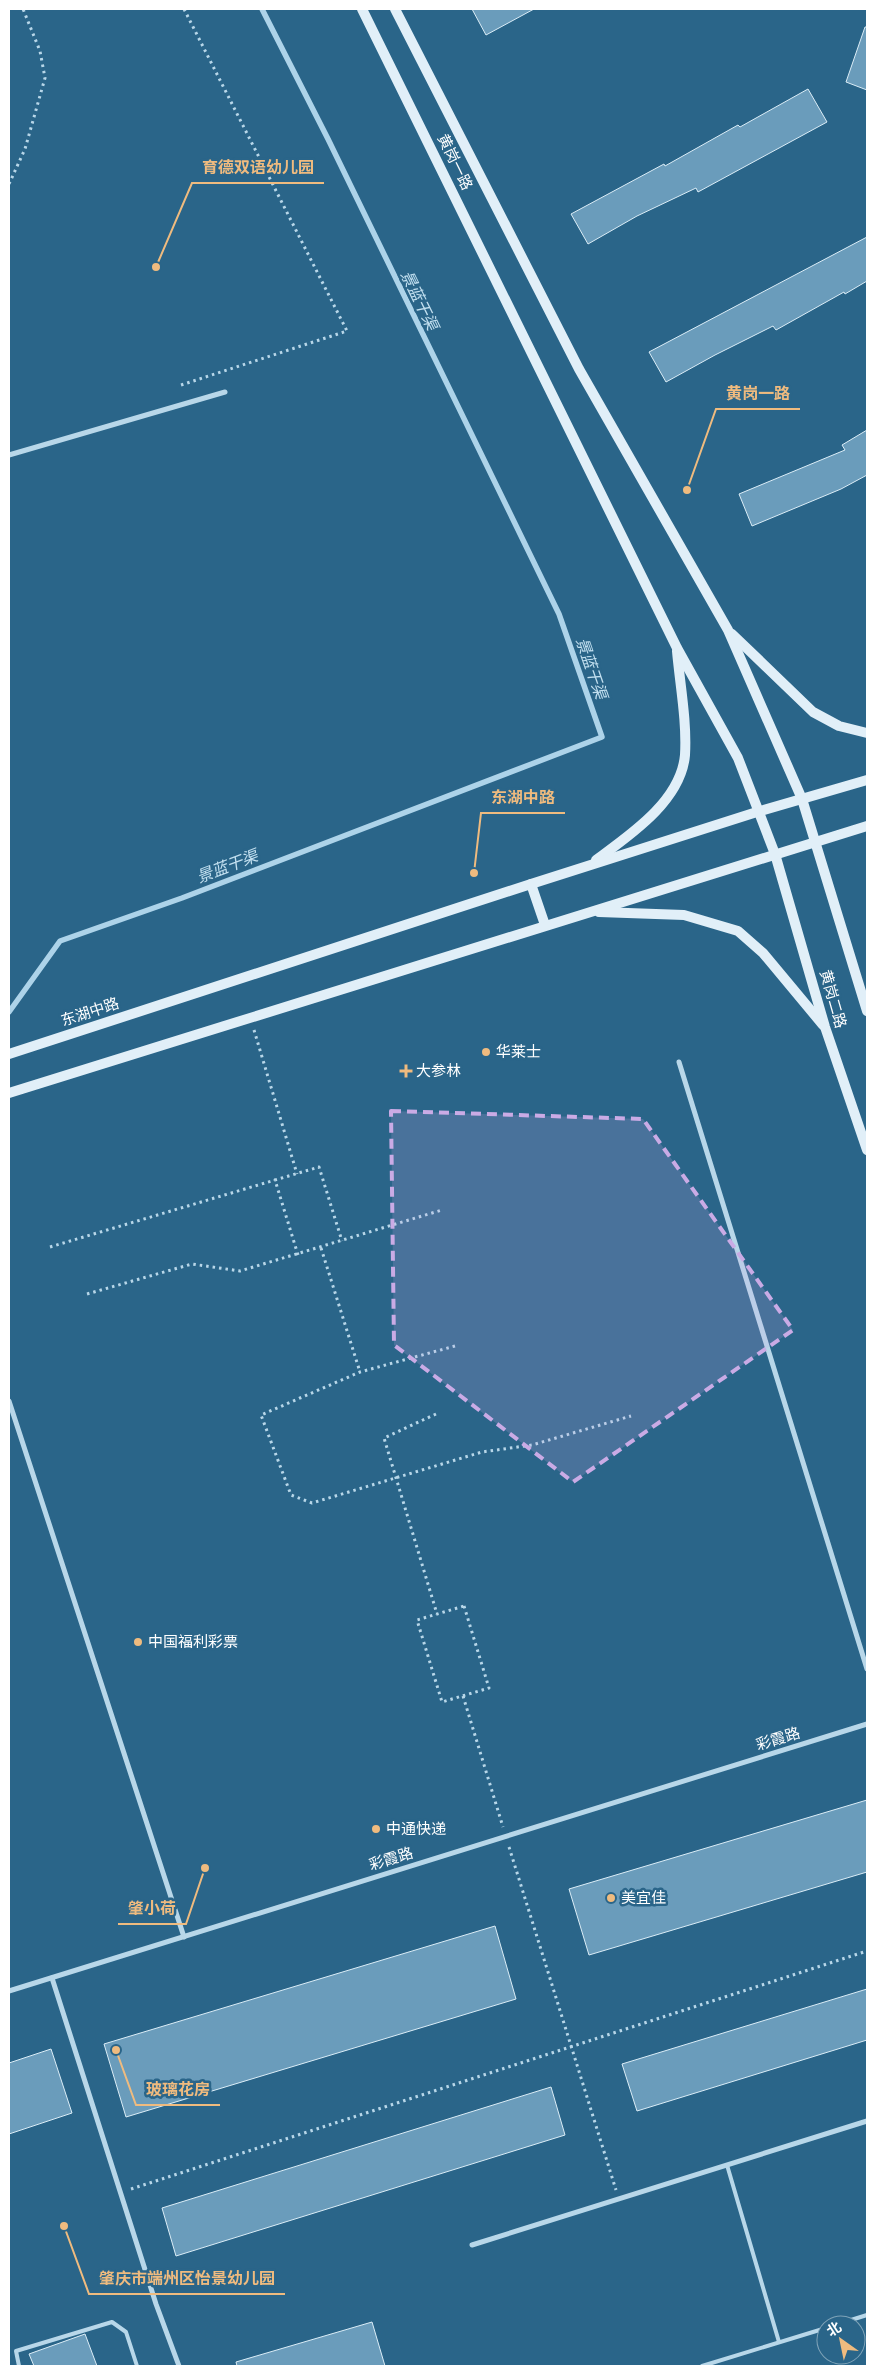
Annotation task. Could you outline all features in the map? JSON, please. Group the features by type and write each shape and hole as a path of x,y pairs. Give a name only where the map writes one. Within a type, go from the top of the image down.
{"main road":[{"name":"黄岗一路","path":"362,9 677,648 738,758 760,811"},
{"name":"黄岗一路","path":"395,9 579,369 728,630 802,799"},
{"path":"728,630 813,712 840,726 867,733"},
{"path":"588,866 648,820 659,809 676,782 685,756 677,648"},
{"name":"东湖中路","path":"9,1054 531,884 760,811 867,780"},
{"name":"黄岗二路","path":"802,799 867,1011"},
{"name":"黄岗二路","path":"760,811 775,854 825,1027 867,1150"},
{"path":"9,1093 867,826"},
{"path":"531,884 545,925"},
{"path":"588,912 684,915 738,931 762,953 825,1027"}],"street":[{"path":"9,455 224,392"},
{"path":"679,1062 867,1669"},
{"path":"9,1400 184,1937"},
{"name":"彩霞路","path":"9,1991 867,1724"},
{"path":"52,1978 156,2304 179,2366"},
{"path":"472,2245 867,2121"}],"lane":[{"path":"726,2165 779,2342"},
{"path":"19,2366 16,2351 112,2322 126,2332 137,2366"},
{"path":"702,2366 816,2331"}],"path":[{"path":"9,184 25,149 45,78 40,51 22,9"},
{"path":"181,385 348,331 184,9"},
{"path":"251,1017 297,1174"},
{"path":"50,1247 319,1167 342,1241"},
{"path":"275,1180 298,1255"},
{"path":"87,1294 192,1264 240,1271 442,1210"},
{"path":"321,1248 360,1372"},
{"path":"455,1346 360,1372 261,1415 291,1495 312,1503 482,1452 532,1445 631,1416"},
{"path":"436,1414 384,1438 437,1614"},
{"path":"464,1606 489,1688 463,1696 442,1702 417,1620 464,1606"},
{"path":"463,1696 618,2199"},
{"path":"121,2192 867,1952"}],"highlighted area":[{"path":"391,1111 643,1119 793,1330 573,1482 394,1345"}],"building":[{"path":"472,9 534,9 486,35"},
{"path":"865,27 867,27 867,90 846,82"},
{"path":"808,89 827,122 698,192 696,188 637,216 588,244 571,214 664,164 665,166 738,125 740,127"},
{"path":"867,237 867,281 776,330 773,326 666,382 649,352"},
{"path":"867,430 867,475 841,489 752,526 739,494 845,450 842,445"},
{"path":"867,1800 867,1872 589,1955 569,1889"},
{"path":"495,1926 516,1999 126,2117 104,2044"},
{"path":"867,1989 867,2040 637,2111 622,2064"},
{"path":"51,2049 72,2113 9,2134 9,2063"},
{"path":"551,2087 565,2135 176,2256 162,2208"},
{"path":"372,2322 385,2366 237,2366 236,2362"},
{"path":"85,2334 97,2366 34,2366 29,2354"}],"waterway":[{"name":"景蓝干渠","path":"9,1012 60,941 182,898 602,737 559,614 328,139 262,9"}],"place":[{"name":"育德双语幼儿园","path":"156,267"},
{"name":"黄岗一路","path":"687,490"},
{"name":"东湖中路","path":"474,873"},
{"name":"华莱士","path":"486,1052"},
{"name":"大参林","path":"406,1071"},
{"name":"中国福利彩票","path":"138,1642"},
{"name":"中通快递","path":"376,1829"},
{"name":"肇小荷","path":"205,1868"},
{"name":"美宜佳","path":"611,1898"},
{"name":"玻璃花房","path":"116,2050"},
{"name":"肇庆市端州区怡景幼儿园","path":"64,2226"}]}
